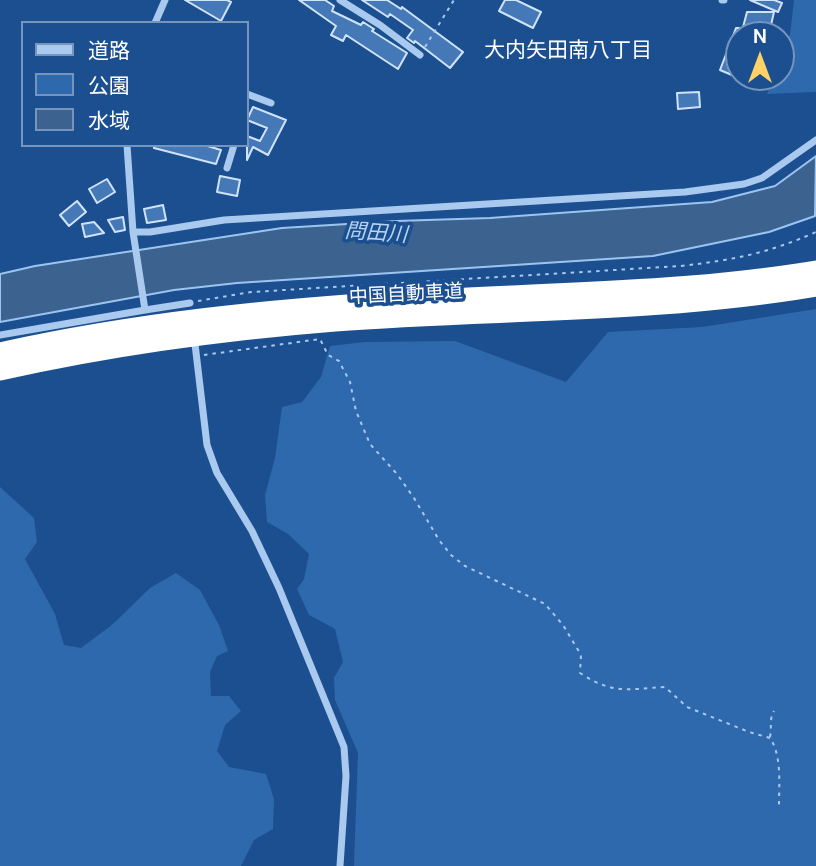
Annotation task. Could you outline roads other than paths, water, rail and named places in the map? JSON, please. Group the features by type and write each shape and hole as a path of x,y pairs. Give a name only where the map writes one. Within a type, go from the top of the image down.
{"highway":[{"name":"中国自動車道","path":"0,353 105,332 243,314 349,305 703,285 816,271"},
{"name":"中国自動車道","path":"0,370 107,348 245,329 336,321 704,301 816,286"}],"street":[{"path":"156,21 165,0"},
{"path":"340,0 421,55"},
{"path":"248,94 271,103"},
{"path":"133,232 150,232 224,220 685,192 744,184 762,178 816,141"},
{"path":"127,147 134,245 145,310"},
{"path":"227,168 232,147"},
{"path":"0,335 190,303"},
{"path":"195,344 206,445 217,473 252,531 279,588 344,747 346,776 340,866"}],"water":[{"name":"問田川","path":"816,156 815,216 769,232 653,256 237,283 174,290 0,322 0,274 35,266 282,228 490,218 712,202 775,186"}],"district":[{"name":"大内矢田南八丁目","path":"568,51"}]}
